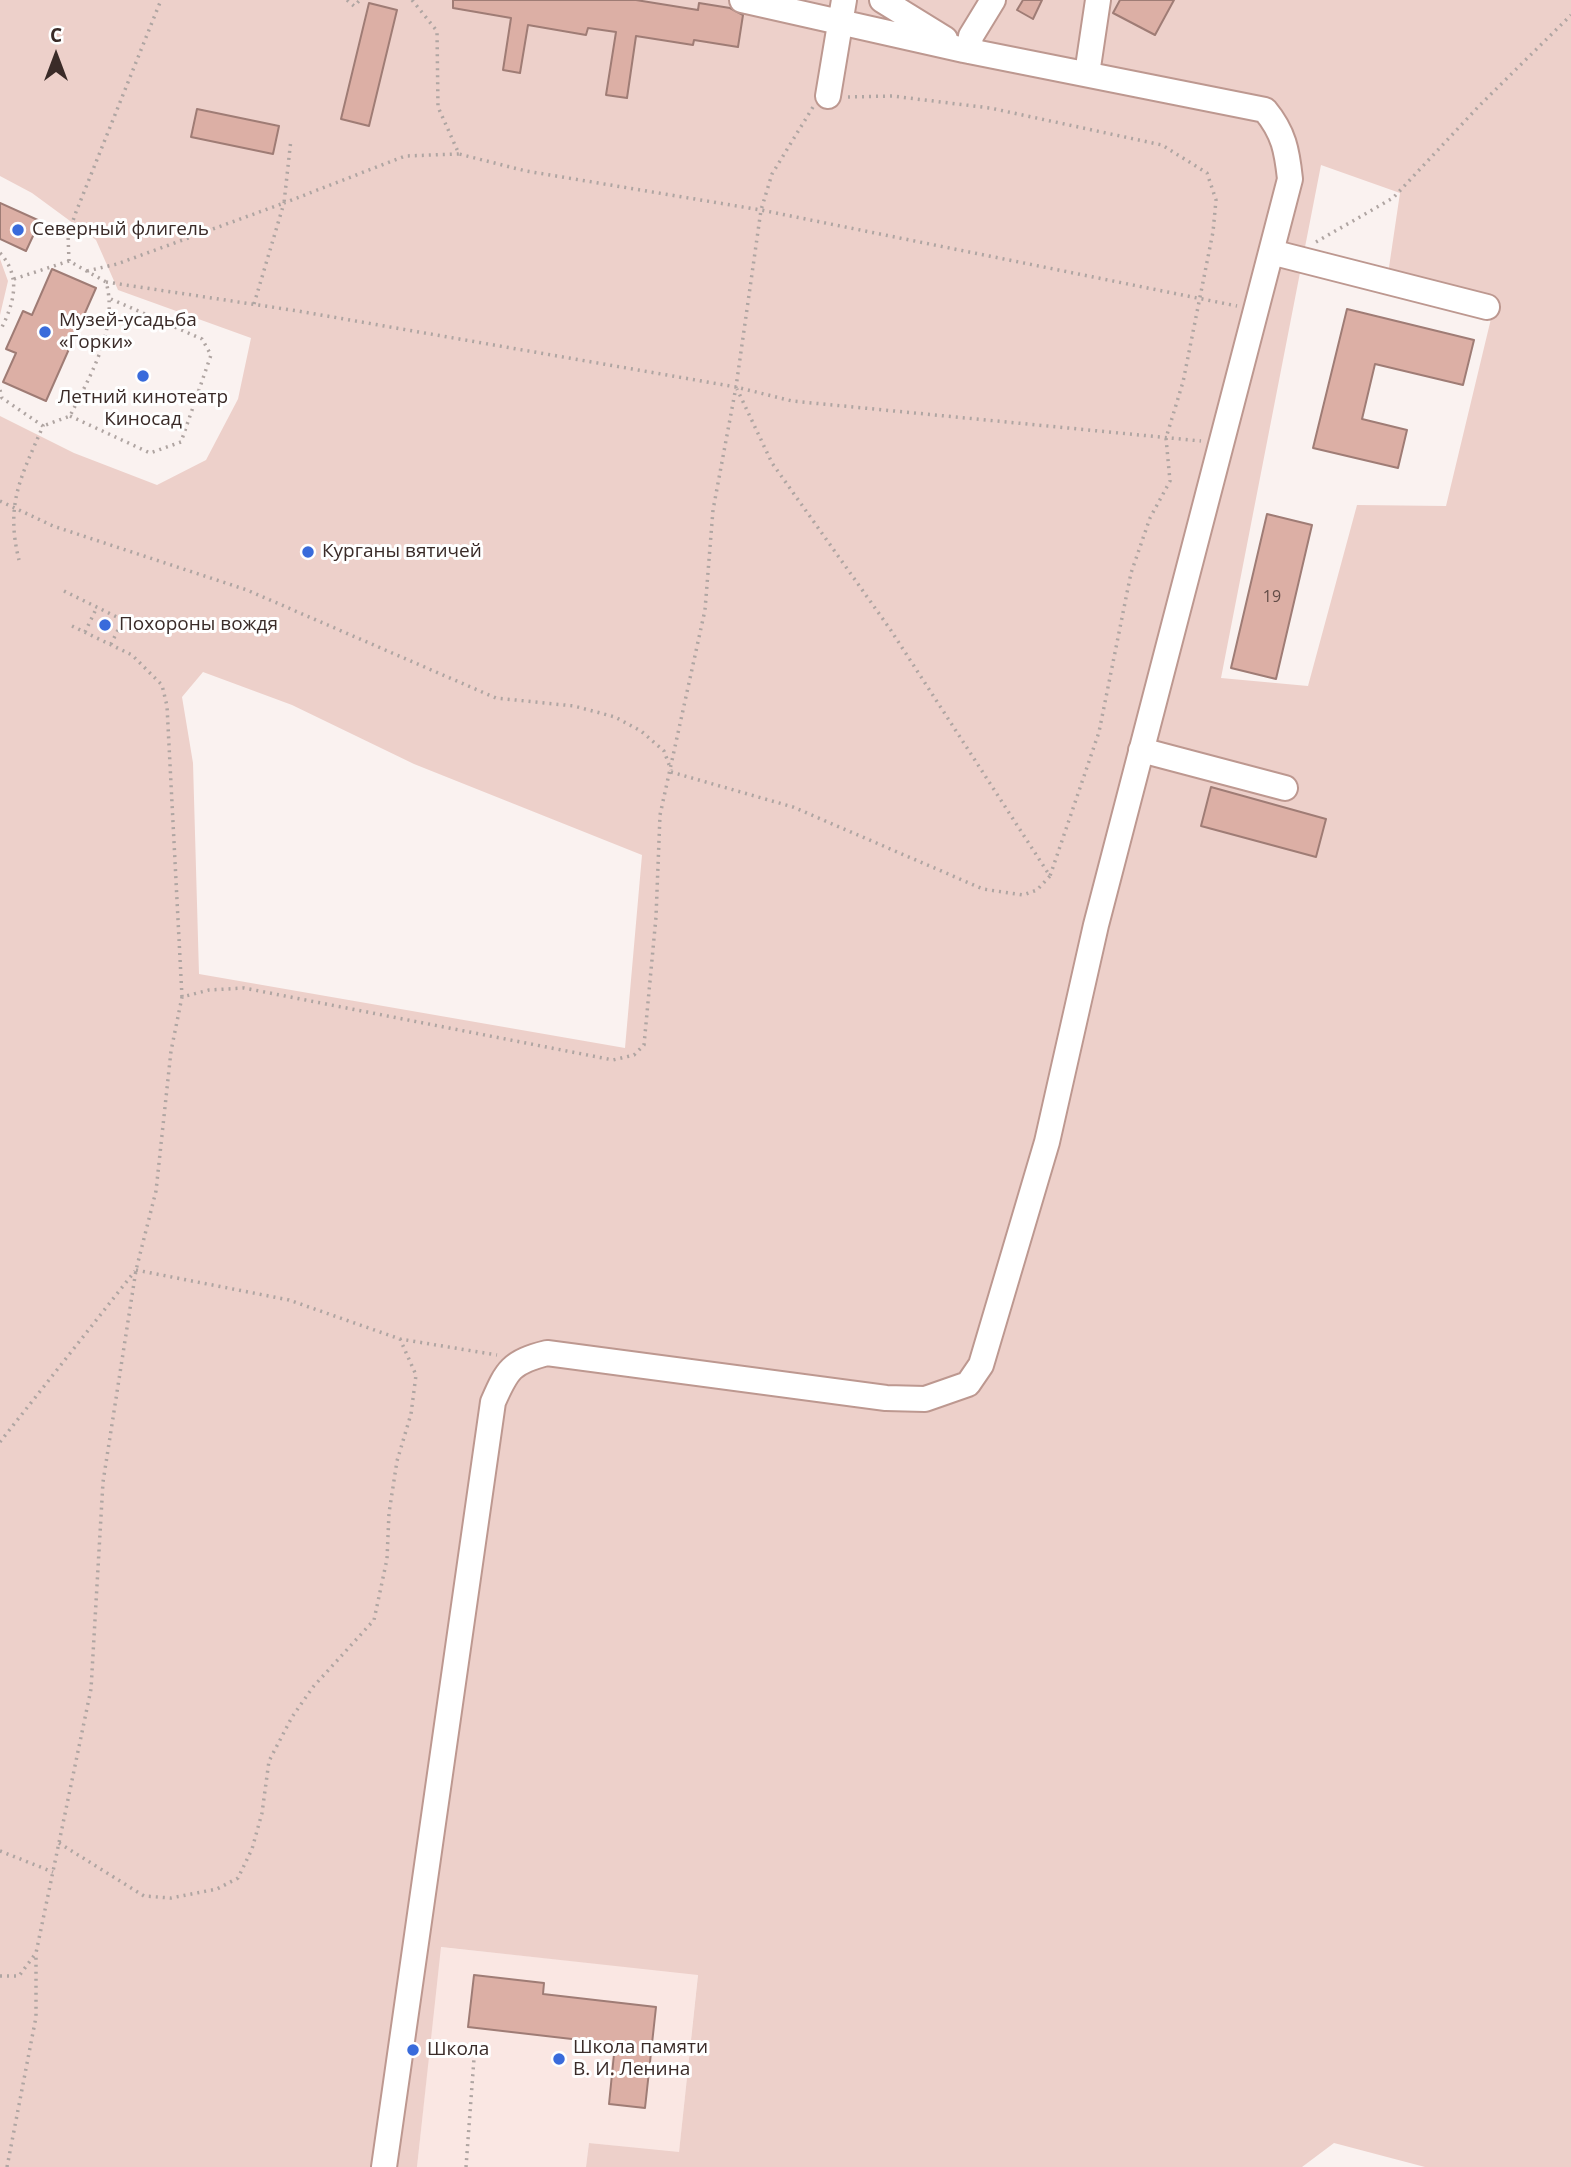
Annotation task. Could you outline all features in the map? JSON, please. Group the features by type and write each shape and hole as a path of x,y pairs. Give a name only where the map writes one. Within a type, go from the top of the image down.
{"lane":[{"path":"384,2167 493,1402 507,1371 525,1358 547,1353 886,1398 925,1399 968,1384 981,1365 1047,1142 1096,925 1220,443 1255,310 1279,254 1290,180 1286,143 1280,128 1265,110 966,51 842,11 741,0"},
{"path":"882,0 966,51"},
{"path":"966,51 971,36 993,0"},
{"path":"1087,74 1098,0"},
{"path":"828,96 842,11"},
{"path":"1279,254 1486,307"},
{"path":"1141,750 1285,788"}],"path":[{"path":"69,261 68,235 76,212 161,0"},
{"path":"347,0 354,6 360,0"},
{"path":"412,0 437,31 438,107 459,154"},
{"path":"1279,254 1394,198 1479,106 1571,15"},
{"path":"182,996 209,990 244,988 613,1060 634,1055 644,1045 656,916 660,815 705,610 713,510 736,387 761,210 772,174 815,105 828,96 892,96 990,108 1161,145 1184,155 1207,173 1216,200 1183,382 1166,438 1170,481 1150,518 1131,573 1099,732 1050,876 1037,890 1023,895 983,890 793,807 671,772"},
{"path":"254,304 284,203 291,139"},
{"path":"87,271 117,264 405,156 459,154 526,171 761,210 1255,310"},
{"path":"0,253 10,264 14,279 14,297 0,331"},
{"path":"14,279 69,261 107,282 254,304 736,387 792,401 1220,443"},
{"path":"19,561 11,530 20,478 43,426 69,416 99,359 111,299 107,282"},
{"path":"69,416 150,453 181,442 211,355 202,339 111,299"},
{"path":"0,312 8,317"},
{"path":"736,387 772,463 890,629 1050,876"},
{"path":"0,390 1,399 43,426"},
{"path":"0,501 29,517 83,537 247,590 496,698 573,706 615,717 641,731 664,751 671,772"},
{"path":"64,591 123,620 111,644"},
{"path":"85,632 97,607"},
{"path":"7,2167 36,2017 36,1952 91,1689 103,1482 136,1270 156,1191 171,1051 182,996 167,706 162,685 132,655 72,626"},
{"path":"136,1270 289,1300 400,1339 525,1358"},
{"path":"0,1442 136,1270"},
{"path":"59,1843 145,1896 171,1898 217,1889 238,1878 252,1849 262,1813 270,1761 292,1717 313,1687 374,1620 387,1559 389,1513 397,1461 411,1414 416,1375 400,1339"},
{"path":"0,1851 53,1872"},
{"path":"0,1976 19,1976 36,1952"},
{"path":"466,2167 475,2045"}],"shaded area":[{"path":"0,0 1571,0 1571,2167 1425,2167 1334,2143 1302,2167 586,2167 589,2143 679,2152 698,1975 441,1947 417,2167 0,2167 0,416 74,453 157,485 206,460 238,399 251,338 118,290 96,240 32,193 0,176","holes":["1321,165 1400,193 1388,274 1495,302 1446,506 1357,505 1308,686 1221,678","203,672 292,705 414,764 642,855 625,1048 199,974 193,763 182,697"]},
{"path":"0,259 8,281 0,315"},
{"name":"Школа памяти В. И. Ленина","path":"440,1947 698,1974 679,2153 589,2143 586,2167 417,2167"}],"building":[{"path":"453,0 636,0 698,10 699,3 730,8 743,15 738,47 694,40 693,45 636,36 627,98 606,95 616,32 588,28 586,35 528,25 520,73 503,70 511,18 453,8"},
{"path":"1023,0 1042,0 1033,19 1017,10"},
{"path":"1120,0 1174,0 1155,35 1113,13"},
{"path":"369,3 397,10 369,126 341,119"},
{"path":"197,109 279,126 273,154 191,137"},
{"name":"Северный флигель","path":"0,203 40,221 26,251 0,239"},
{"name":"Музей-усадьба «Горки»","path":"52,269 96,288 46,401 3,382 16,353 6,349 23,311 32,315"},
{"path":"1347,309 1474,340 1463,385 1375,364 1362,419 1407,430 1398,468 1313,448"},
{"path":"1267,514 1312,525 1276,679 1231,668"},
{"path":"1211,787 1326,819 1316,857 1201,826"},
{"path":"474,1975 544,1983 543,1994 656,2007 645,2108 609,2104 615,2044 468,2027"}],"place":[{"name":"Северный флигель","path":"18,230"},
{"name":"Музей-усадьба «Горки»","path":"45,332"},
{"name":"Летний кинотеатр Киносад","path":"143,376"},
{"name":"Курганы вятичей","path":"308,552"},
{"name":"Похороны вождя","path":"105,625"},
{"name":"Школа","path":"413,2050"},
{"name":"Школа памяти В. И. Ленина","path":"559,2059"}]}
